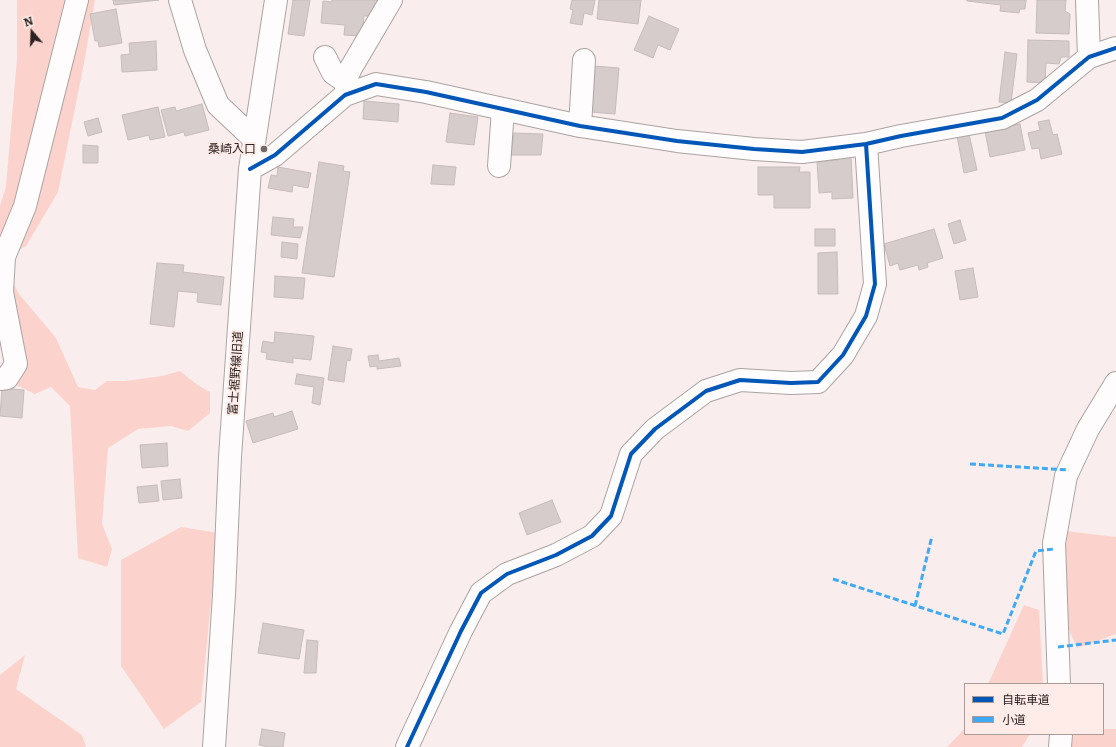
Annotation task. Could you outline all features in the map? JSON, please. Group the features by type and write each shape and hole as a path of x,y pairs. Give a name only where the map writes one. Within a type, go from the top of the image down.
{"street":[{"path":"0,379 7,378 16,364 2,292 4,257 25,206 77,0"},
{"path":"180,0 195,50 218,105 254,139"},
{"name":"富士裾野線旧道","path":"214,747 224,595 230,457 250,169 276,0"},
{"path":"250,169 276,155 344,95 351,68 390,0"},
{"path":"1086,0 1089,57"},
{"path":"346,87 376,84 426,92 580,126 677,141 754,149 802,152 866,144 1002,118 1037,100 1089,57 1116,48"},
{"path":"325,57 332,73 346,87"},
{"path":"580,126 584,60"},
{"path":"499,166 503,109"},
{"path":"407,747 461,631 481,593 506,574 556,555 592,536 611,516 631,454 655,429 706,391 740,380 791,383 818,382 843,355 866,316 875,284 866,144"},
{"path":"1059,683 1054,543 1066,476 1088,429 1116,383"},
{"path":"1060,747 1061,735"}],"shaded area":[{"path":"17,0 95,0 58,192 26,246 1,260 19,294 56,338 78,387 95,390 107,381 125,381 162,376 180,371 196,384 210,392 210,413 188,431 171,426 138,429 108,448 102,524 112,549 107,567 78,558 70,406 51,387 35,394 3,379 7,362 0,332 0,206 6,186 17,58"},
{"path":"181,527 218,533 201,702 164,729 121,666 121,560"},
{"path":"1066,531 1116,537 1116,634 1077,648 1061,612"},
{"path":"1024,605 1039,610 1043,683 988,683"},
{"path":"25,655 16,689 82,735 86,747 0,747 0,675"},
{"path":"964,729 964,735 1029,735 1022,747 947,747"},
{"path":"1104,729 1116,729 1116,747 1052,747 1058,735 1104,735"}],"building":[{"path":"113,0 159,0 114,5"},
{"path":"293,0 310,0 304,36 288,34"},
{"path":"332,0 382,0 373,16 364,16 362,36 344,35 345,25 321,23 323,1 332,2"},
{"path":"572,0 595,0 592,15 584,13 582,25 570,23 573,10 570,9"},
{"path":"599,0 641,0 638,24 597,19"},
{"path":"967,0 1026,0 1025,9 1020,9 1019,13 1000,11 1001,5"},
{"path":"1037,0 1066,0 1065,11 1070,14 1069,34 1036,33"},
{"path":"116,9 122,43 99,47 98,41 95,41 90,14"},
{"path":"649,16 679,29 670,50 658,45 653,58 634,50"},
{"path":"1028,40 1069,41 1069,57 1061,57 1059,64 1046,63 1045,83 1027,82"},
{"path":"156,41 157,70 122,72 121,55 130,54 129,43"},
{"path":"1005,52 1017,54 1011,103 999,102"},
{"path":"594,66 619,68 615,114 590,112"},
{"path":"364,101 399,104 398,122 363,119"},
{"path":"202,104 209,130 185,136 184,132 168,136 161,110 175,107 176,111"},
{"path":"158,107 165,137 150,140 149,135 128,140 122,115"},
{"path":"450,113 478,117 474,145 446,142"},
{"path":"98,118 102,132 88,136 84,122"},
{"path":"1049,120 1053,135 1057,134 1062,154 1041,159 1039,148 1032,149 1028,133 1040,130 1038,122"},
{"path":"1020,124 1025,150 990,157 985,131"},
{"path":"514,133 543,134 541,155 511,155"},
{"path":"969,134 977,170 964,173 957,136"},
{"path":"83,145 98,146 98,163 83,163"},
{"path":"851,155 853,198 832,199 832,192 819,193 817,162 838,160 838,156"},
{"path":"319,162 344,166 343,171 350,172 334,277 302,273"},
{"path":"433,165 456,167 454,185 431,184"},
{"path":"278,167 311,173 308,188 293,185 292,192 268,188 271,175 277,176"},
{"path":"758,167 800,167 799,172 810,172 810,208 774,208 774,195 758,195"},
{"path":"273,217 294,219 293,227 303,227 300,238 271,235"},
{"path":"960,220 966,240 954,244 948,224"},
{"path":"815,229 835,229 835,246 815,246"},
{"path":"934,229 943,258 927,263 928,267 919,270 918,265 900,270 898,263 890,266 884,244"},
{"path":"282,242 298,244 297,259 281,257"},
{"path":"837,252 838,294 818,294 818,253"},
{"path":"157,263 184,265 183,272 224,277 221,305 197,302 198,293 178,291 174,327 150,324"},
{"path":"973,268 978,297 960,300 955,271"},
{"path":"275,276 305,278 303,299 274,297"},
{"path":"275,332 314,336 311,360 293,358 293,363 266,359 267,353 261,352 263,341 274,343"},
{"path":"333,346 352,349 350,361 347,360 344,382 328,380"},
{"path":"378,355 379,361 399,358 401,366 377,369 377,366 370,367 368,356"},
{"path":"297,374 324,378 320,405 312,403 314,387 295,384"},
{"path":"2,388 24,390 22,418 0,416"},
{"path":"292,411 298,429 253,443 246,421 273,413 274,417"},
{"path":"167,443 168,466 142,468 140,445"},
{"path":"180,479 182,498 163,500 161,481"},
{"path":"157,485 159,501 139,503 137,487"},
{"path":"552,500 561,522 527,535 519,513"},
{"path":"263,623 304,630 299,659 258,653"},
{"path":"307,640 318,641 316,673 304,673"},
{"path":"262,729 285,733 283,747 259,745"}],"marked path":[{"path":"970,464 1069,470"},
{"path":"915,606 932,536"},
{"path":"833,579 1003,634 1036,551 1054,549"},
{"path":"1058,647 1116,640"}],"cycle path":[{"path":"250,169 275,155 345,95 376,84 426,92 580,126 677,141 754,149 802,152 866,144 901,136 1002,118 1037,100 1089,57 1116,48"},
{"path":"407,747 461,631 481,593 507,574 556,555 592,536 611,516 631,454 655,429 706,391 740,380 791,383 818,382 843,355 866,316 875,284 866,144"}],"place":[{"name":"桑崎入口","path":"264,149"}]}
